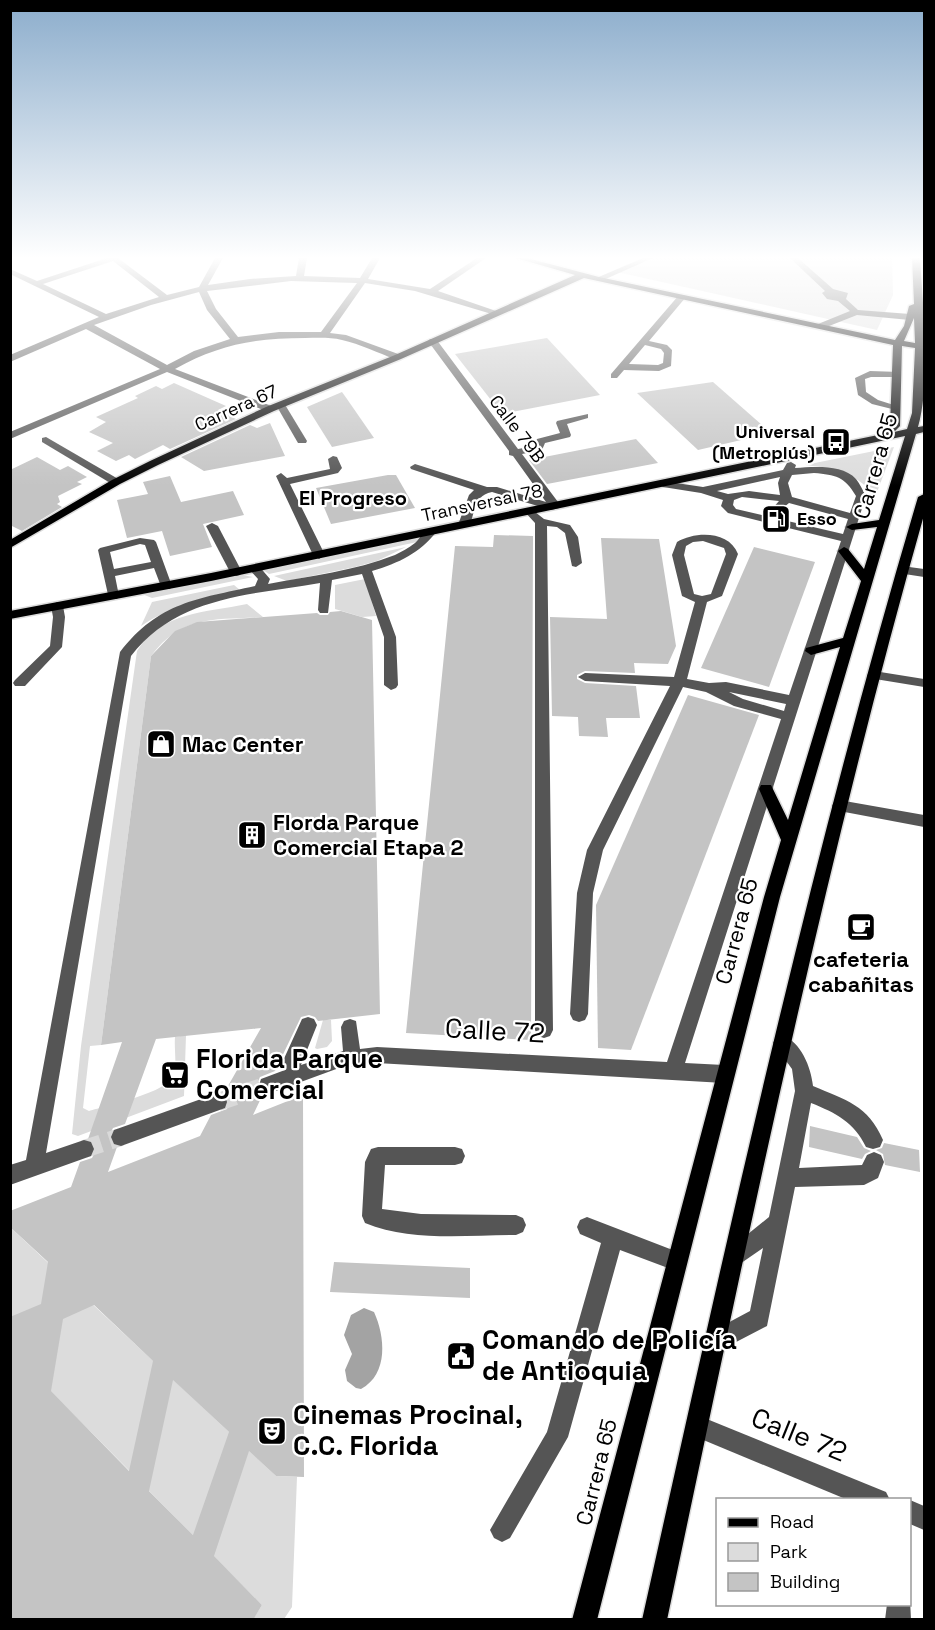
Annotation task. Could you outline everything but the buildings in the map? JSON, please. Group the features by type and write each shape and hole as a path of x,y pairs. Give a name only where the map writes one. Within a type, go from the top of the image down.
{"main road":[{"name":"Carrera 67","path":"10,545 116,482 270,409 448,334"},
{"path":"856,334 898,344 922,346"},
{"path":"880,439 893,430 898,344 902,334"},
{"name":"Carrera 65","path":"584,1620 724,1074 789,840 912,432 919,401 922,346"},
{"path":"897,389 919,401"},
{"name":"Transversal 78","path":"10,615 236,572 259,579 319,555 663,484 788,464 924,429"},
{"path":"654,1620 782,1043 839,806 902,570 924,497"},
{"path":"868,582 850,534 886,522"},
{"path":"811,651 850,640"},
{"path":"766,789 789,840"}],"street":[{"path":"10,359 66,334"},
{"path":"103,334 167,369 270,409"},
{"path":"231,334 236,340"},
{"path":"614,376 650,334"},
{"path":"10,436 167,369 197,353 236,340 279,335 324,335 343,337 398,357"},
{"name":"Calle 79B","path":"433,341 553,506"},
{"path":"622,367 659,368 668,364 669,352 664,347 643,342"},
{"path":"896,409 875,402 861,393 860,378 870,374 897,374"},
{"path":"281,405 302,441"},
{"path":"513,453 538,448 542,441 566,435 561,423 584,416"},
{"path":"46,440 116,482"},
{"path":"319,555 283,479 334,471 337,468 333,459"},
{"path":"788,464 783,488 788,499"},
{"path":"673,1072 861,501 861,493 849,479 825,470 803,469 788,464 702,491"},
{"path":"415,467 486,490"},
{"path":"663,484 729,498 745,494 788,499 850,534"},
{"path":"464,525 474,495 486,490 493,489 553,506"},
{"path":"729,498 727,506 732,512 775,516 850,534"},
{"path":"775,516 788,499"},
{"path":"530,511 541,522 544,1030"},
{"path":"541,522 567,525 572,531 576,563"},
{"path":"212,526 236,572"},
{"path":"34,1167 125,655 141,634 168,613 259,579 281,585 326,579 366,569 400,557 427,541 431,531"},
{"path":"690,539 717,540 729,546 732,554 716,596 702,600 688,596 678,555 681,544 690,539"},
{"path":"113,596 104,549 129,543 147,540 150,542 166,586"},
{"path":"108,574 158,564"},
{"path":"366,569 390,637 391,685"},
{"path":"902,570 924,573"},
{"path":"324,610 326,579"},
{"path":"579,1014 585,893 596,850 679,682 702,600"},
{"path":"20,683 56,647 57,606"},
{"path":"874,675 924,683"},
{"path":"585,676 679,682 709,688 726,687 795,701"},
{"path":"709,688 730,700 790,717"},
{"path":"839,806 924,821"},
{"path":"296,1075 291,1063 308,1025"},
{"path":"350,1027 352,1056"},
{"path":"715,1342 759,1318 804,1091 803,1069 782,1043"},
{"name":"Calle 72","path":"268,1085 352,1056 377,1055 724,1074"},
{"path":"804,1091 857,1114 868,1125 873,1140"},
{"path":"121,1137 218,1102"},
{"path":"10,1176 84,1149"},
{"path":"455,1156 378,1156 375,1162 372,1216 379,1220 414,1223 516,1225"},
{"path":"785,1178 864,1175 871,1171 874,1162"},
{"path":"734,1258 777,1223"},
{"path":"587,1227 676,1261"},
{"path":"502,1530 557,1437 614,1237"},
{"name":"Calle 72","path":"697,1426 873,1498"}],"green space":[{"path":"894,447 874,500 869,499 869,490 856,478 832,469 805,465"},
{"path":"422,536 417,542 269,574 263,570"},
{"path":"406,547 377,561 355,567 287,581 274,576"},
{"path":"242,575 253,577 152,598 142,594"},
{"path":"365,579 376,616 362,617 335,609 335,585"},
{"path":"234,585 241,591 177,608 141,626 152,602"},
{"path":"247,604 263,617 215,620 187,626 163,642 151,656 101,1045 90,1046 83,1108 89,1111 122,1102 149,1093 170,1081 175,1070 175,1037 186,1035 184,1096 78,1136 72,1134 81,1046 137,651 147,638 172,621 200,612"},
{"path":"323,1020 331,1020 332,1041 327,1047 317,1049 315,1048"},
{"path":"10,1227 276,1476 297,1477 292,1607 284,1619 253,1619 262,1605 11,1351"}],"shaded area":[{"path":"364,1308 374,1312 378,1322 382,1354 376,1374 361,1389 347,1381 345,1370 352,1354 344,1335 351,1315"}],"tunnel":[{"path":"774,518 778,509"},
{"path":"218,1102 268,1085"},
{"path":"84,1149 121,1137"}],"place":[{"name":"Universal (Metroplús)","path":"836,442"},
{"name":"Esso","path":"776,519"},
{"name":"Mac Center","path":"161,744"},
{"name":"Florda Parque Comercial Etapa 2","path":"252,835"},
{"name":"cafeteria cabañitas","path":"861,927"},
{"name":"Florida Parque Comercial","path":"175,1075"},
{"name":"Comando de Policía de Antioquia","path":"461,1356"},
{"name":"Cinemas Procinal, C.C. Florida","path":"272,1431"}],"district":[{"name":"El Progreso","path":"353,498"}]}
